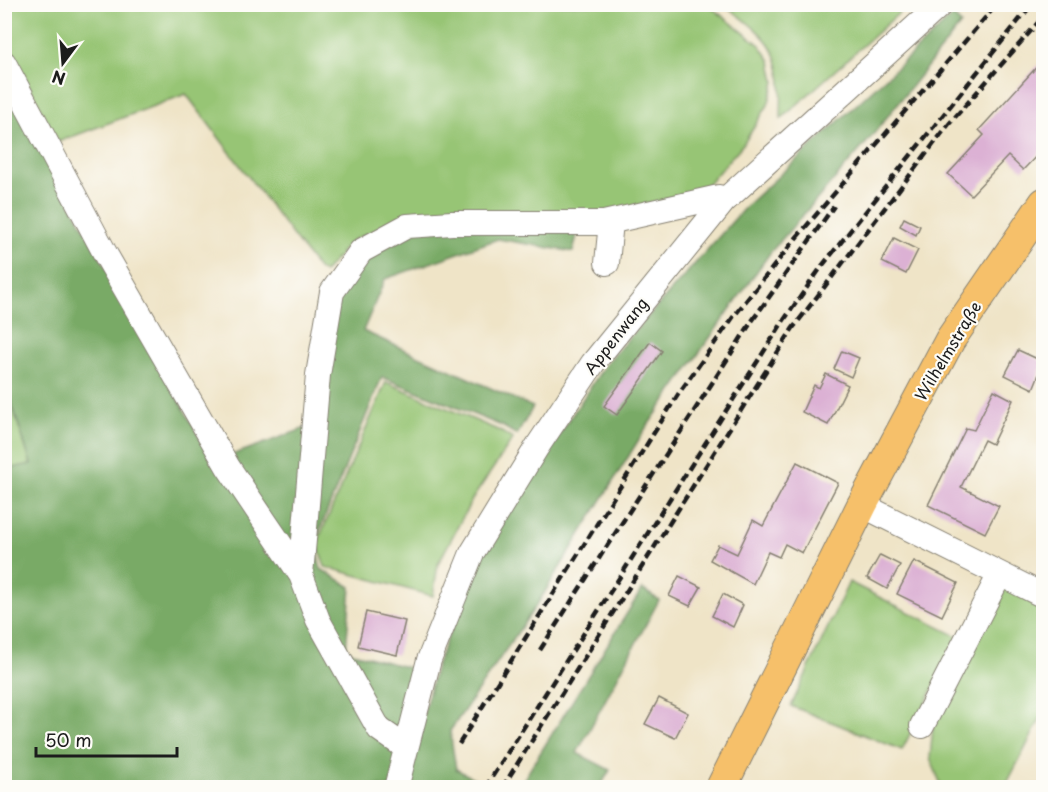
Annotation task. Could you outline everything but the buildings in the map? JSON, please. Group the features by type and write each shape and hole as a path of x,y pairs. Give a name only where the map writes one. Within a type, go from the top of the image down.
{"main road":[{"name":"Wilhelmstraße","path":"721,788 862,505 950,340 1044,203"}],"street":[{"name":"Appenwang","path":"396,788 429,660 472,553 537,447 593,363 724,201 941,4"},
{"path":"4,63 107,257 228,467 301,575 318,620 379,729 405,747"},
{"path":"301,575 318,375 332,292 361,251 407,226 611,222 719,197 724,201"},
{"path":"607,263 611,222"},
{"path":"862,505 1044,596"},
{"path":"922,726 1000,574"}],"green space":[{"path":"5,4 708,5 760,45 771,61 775,82 768,105 744,143 702,191 611,213 408,216 351,241 324,273 318,269 186,94 58,142 5,39"},
{"path":"724,5 908,5 781,119 781,79 774,52 756,30"},
{"path":"953,16 961,24 868,141 770,253 646,428 538,603 450,731 456,769 475,779 470,787 404,788 436,666 482,553 605,365 747,205"},
{"path":"5,84 213,462 314,425 332,292 407,226 580,223 573,252 498,239 385,279 363,331 533,407 517,435 502,426 382,377 314,544 321,569 351,587 346,651 417,670 391,787 5,787 4,470 31,464 5,381"},
{"path":"4,381 31,464 5,470 4,470"},
{"path":"386,382 500,431 513,439 473,498 438,564 433,596 325,567 317,543"},
{"path":"849,582 959,637 902,750 791,706"},
{"path":"1003,585 1043,605 1043,714 1005,787 942,787 930,758 933,726"},
{"path":"642,589 659,600 577,753 610,770 600,787 519,787"}],"railway":[{"path":"459,744 679,393 734,316 797,237 997,4"},
{"path":"485,788 784,320 822,266 1032,4"},
{"path":"502,788 793,328 949,124 1044,16"},
{"path":"540,650 752,321 834,206"}]}
